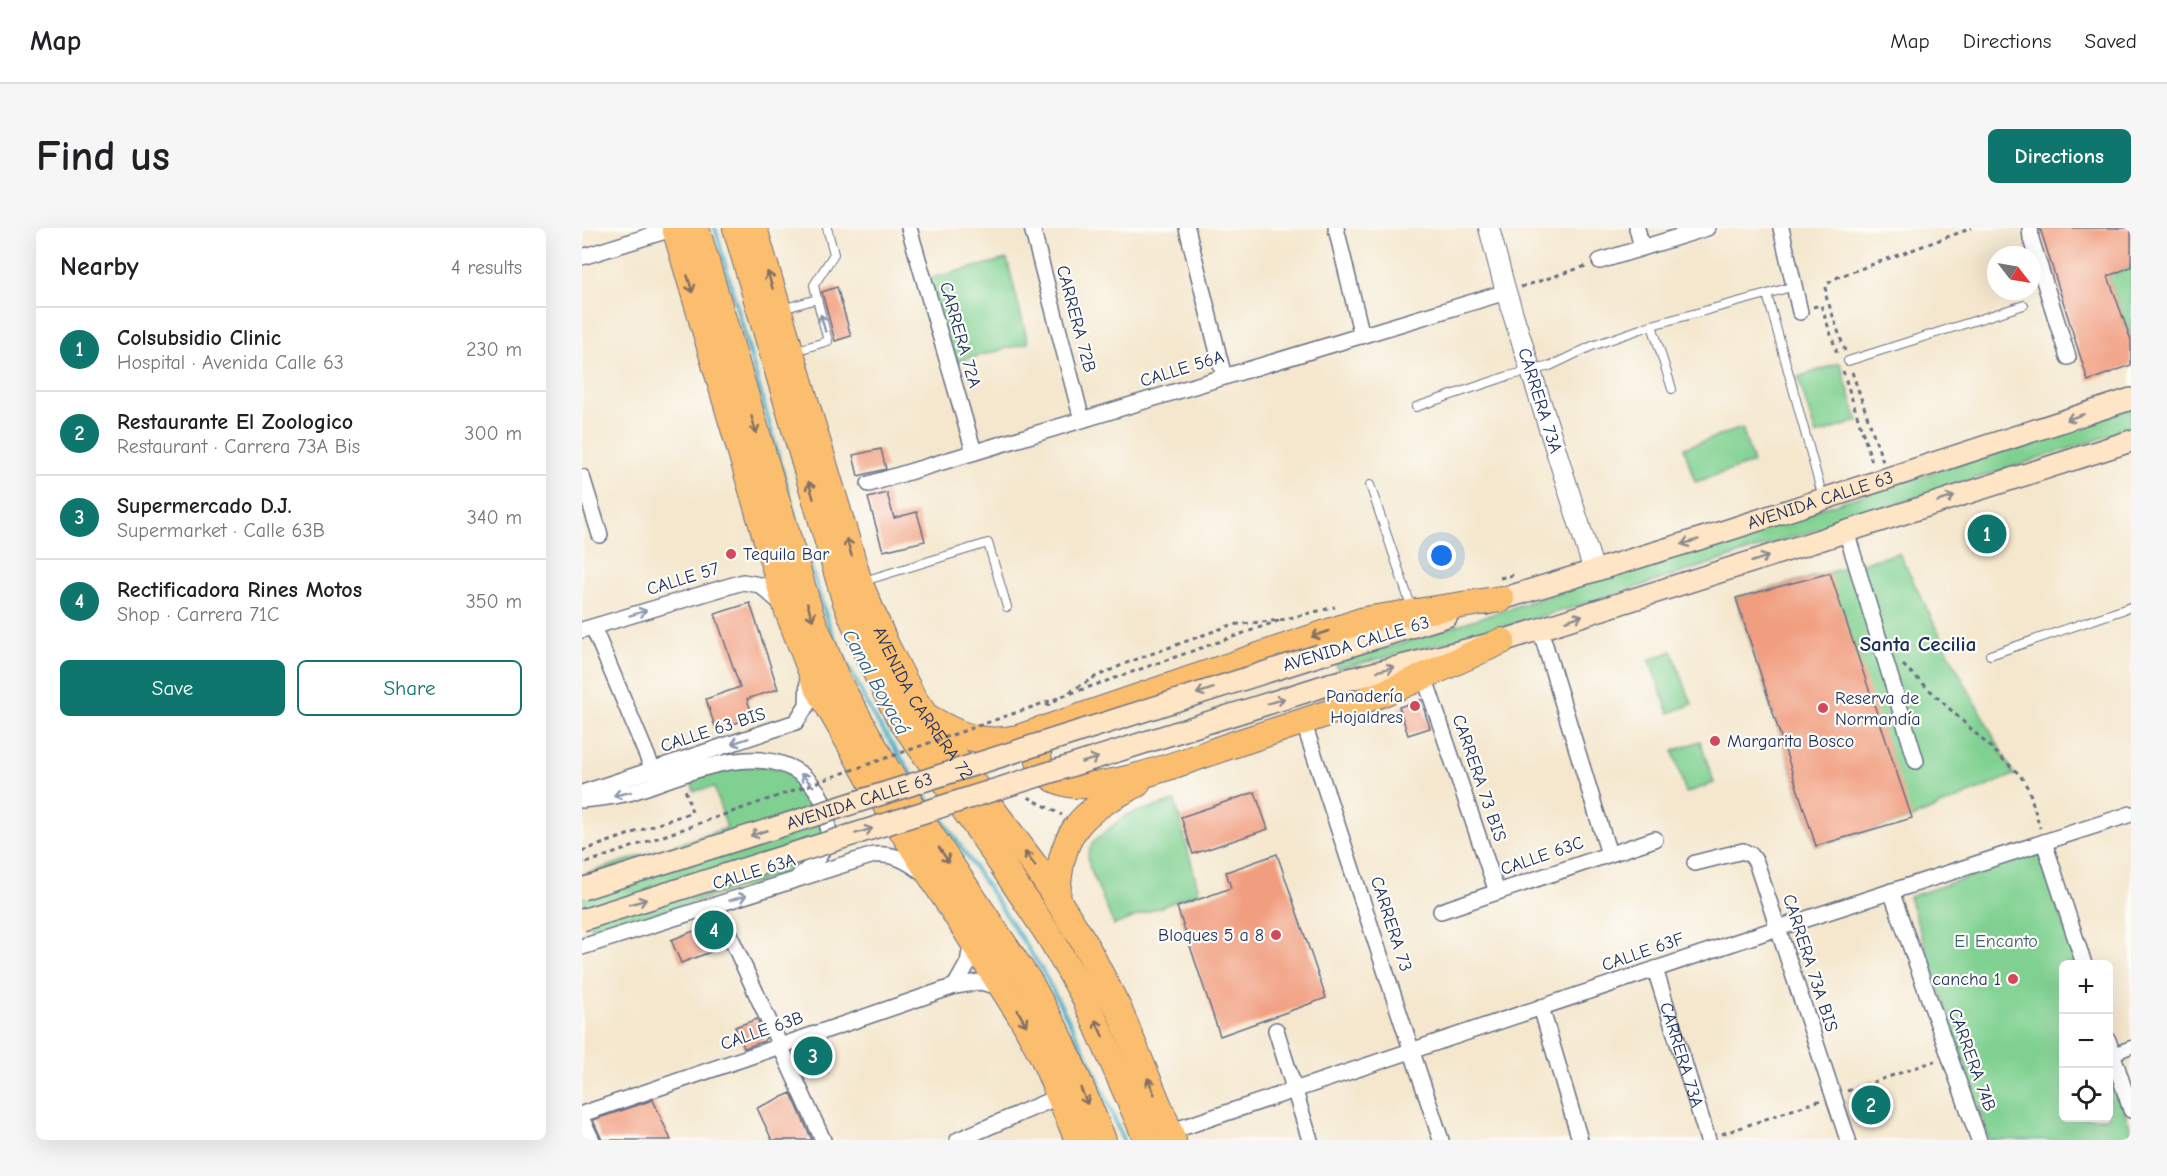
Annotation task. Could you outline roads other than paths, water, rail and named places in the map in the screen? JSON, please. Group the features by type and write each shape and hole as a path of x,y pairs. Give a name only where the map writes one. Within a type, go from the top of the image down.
{"highway":[{"path":"675,228 787,609 807,663 826,704 862,767 1005,988 1025,1023 1078,1140"},
{"path":"696,228 811,616 837,680 862,728 1030,983 1061,1040 1103,1140"},
{"name":"AVENIDA CARRERA 72","path":"735,228 779,327 801,387 859,582 886,645 906,687 924,715 1041,874 1084,942 1119,1010 1163,1137"},
{"name":"AVENIDA CARRERA 72","path":"754,228 779,327 788,410 845,600 859,637 879,680 909,733 983,836 1050,937 1163,1137"},
{"path":"727,407 733,353"},
{"path":"788,410 801,387"},
{"path":"924,715 970,739 1007,740 1364,620 1415,619 1501,600"},
{"path":"1042,729 1036,756 1040,767 1057,780 1069,784 1114,781 1176,764 1383,693 1502,641"},
{"path":"826,704 862,728"},
{"path":"862,728 862,767"},
{"path":"1057,900 1058,872 1063,852 1078,823 1108,799 1176,764"}],"main road":[{"name":"AVENIDA CALLE 63","path":"1501,600 2131,399"},
{"name":"AVENIDA CALLE 63","path":"582,920 1330,684 1502,641 2131,441"},
{"name":"AVENIDA CALLE 63","path":"582,889 1320,655 1415,619"}],"street":[{"path":"582,257 643,233 675,228"},
{"name":"CARRERA 72A","path":"909,228 974,452"},
{"name":"CARRERA 72B","path":"1032,228 1082,420"},
{"path":"1187,228 1224,377"},
{"path":"1336,228 1362,336"},
{"name":"CARRERA 73A","path":"1489,228 1513,290 1531,372 1594,571"},
{"path":"1637,228 1642,248"},
{"path":"1600,261 1707,228"},
{"path":"1781,228 1800,312"},
{"path":"2030,228 2031,239 2068,357"},
{"name":"CALLE 56A","path":"869,484 1513,290"},
{"path":"582,477 600,535"},
{"path":"1846,531 1916,761"},
{"name":"CALLE 57","path":"588,628 743,582 753,582 767,589 787,609"},
{"path":"588,628 653,770"},
{"path":"1540,629 1609,854"},
{"name":"CALLE 63 BIS","path":"582,793 796,722 807,705 807,663"},
{"name":"CARRERA 73 BIS","path":"1424,676 1497,892"},
{"name":"CARRERA 73","path":"1303,721 1441,1140"},
{"path":"582,800 618,795 735,761 756,759 787,765 812,784 823,802 828,821 828,836 822,851 807,870 792,881"},
{"name":"CALLE 63F","path":"1163,1137 1412,1050 2131,814"},
{"name":"CALLE 63C","path":"1441,911 1655,838"},
{"path":"2044,842 2083,960"},
{"name":"CARRERA 73A BIS","path":"1695,863 1743,851 1751,855 1756,862 1848,1140"},
{"name":"CALLE 63A","path":"582,947 874,855 886,854 903,859 934,880"},
{"name":"CARRERA 74B","path":"1891,891 1979,1140"},
{"path":"716,905 823,1140"},
{"path":"955,986 968,963 972,938"},
{"name":"CARRERA 73A","path":"1655,969 1708,1140"},
{"name":"CALLE 63B","path":"582,1114 955,986 980,982 1005,988"},
{"path":"1542,1007 1580,1140"},
{"path":"1276,1030 1310,1140"},
{"path":"2113,1047 2131,1047"},
{"path":"2113,1053 2131,1110"},
{"path":"958,1140 1060,1096"},
{"path":"582,1120 591,1140"}],"lane":[{"path":"779,327 828,341 814,285 834,254 827,228"},
{"path":"1416,407 1508,376 1550,366 1592,346 1652,326 1794,286"},
{"path":"1767,294 1823,499"},
{"path":"779,327 817,299"},
{"path":"1848,361 2024,305"},
{"path":"1652,326 1672,389"},
{"path":"1370,485 1415,619"},
{"path":"859,582 988,543 1007,607"},
{"path":"1990,655 2131,607"}],"waterway":[{"name":"Canal Boyacá","path":"715,228 793,510 829,626 871,712 914,778"},
{"name":"Canal Boyacá","path":"920,787 930,803"},
{"name":"Canal Boyacá","path":"939,814 1041,968 1092,1065 1123,1140"}],"place":[{"name":"Colsubsidio Clinic","path":"1987,534"},
{"name":"Tequila Bar","path":"731,554"},
{"name":"Panadería Hojaldres","path":"1415,706"},
{"name":"Reserva de Normandía","path":"1823,708"},
{"name":"Margarita Bosco","path":"1715,741"},
{"name":"Rectificadora Rines Motos","path":"714,930"},
{"name":"Bloques 5 a 8","path":"1276,935"},
{"name":"cancha 1","path":"2013,979"},
{"name":"Supermercado D.J.","path":"813,1056"},
{"name":"Restaurante El Zoologico","path":"1871,1105"}],"district":[{"name":"Santa Cecilia","path":"1918,644"}],"park label":[{"name":"El Encanto","path":"1996,941"}]}
